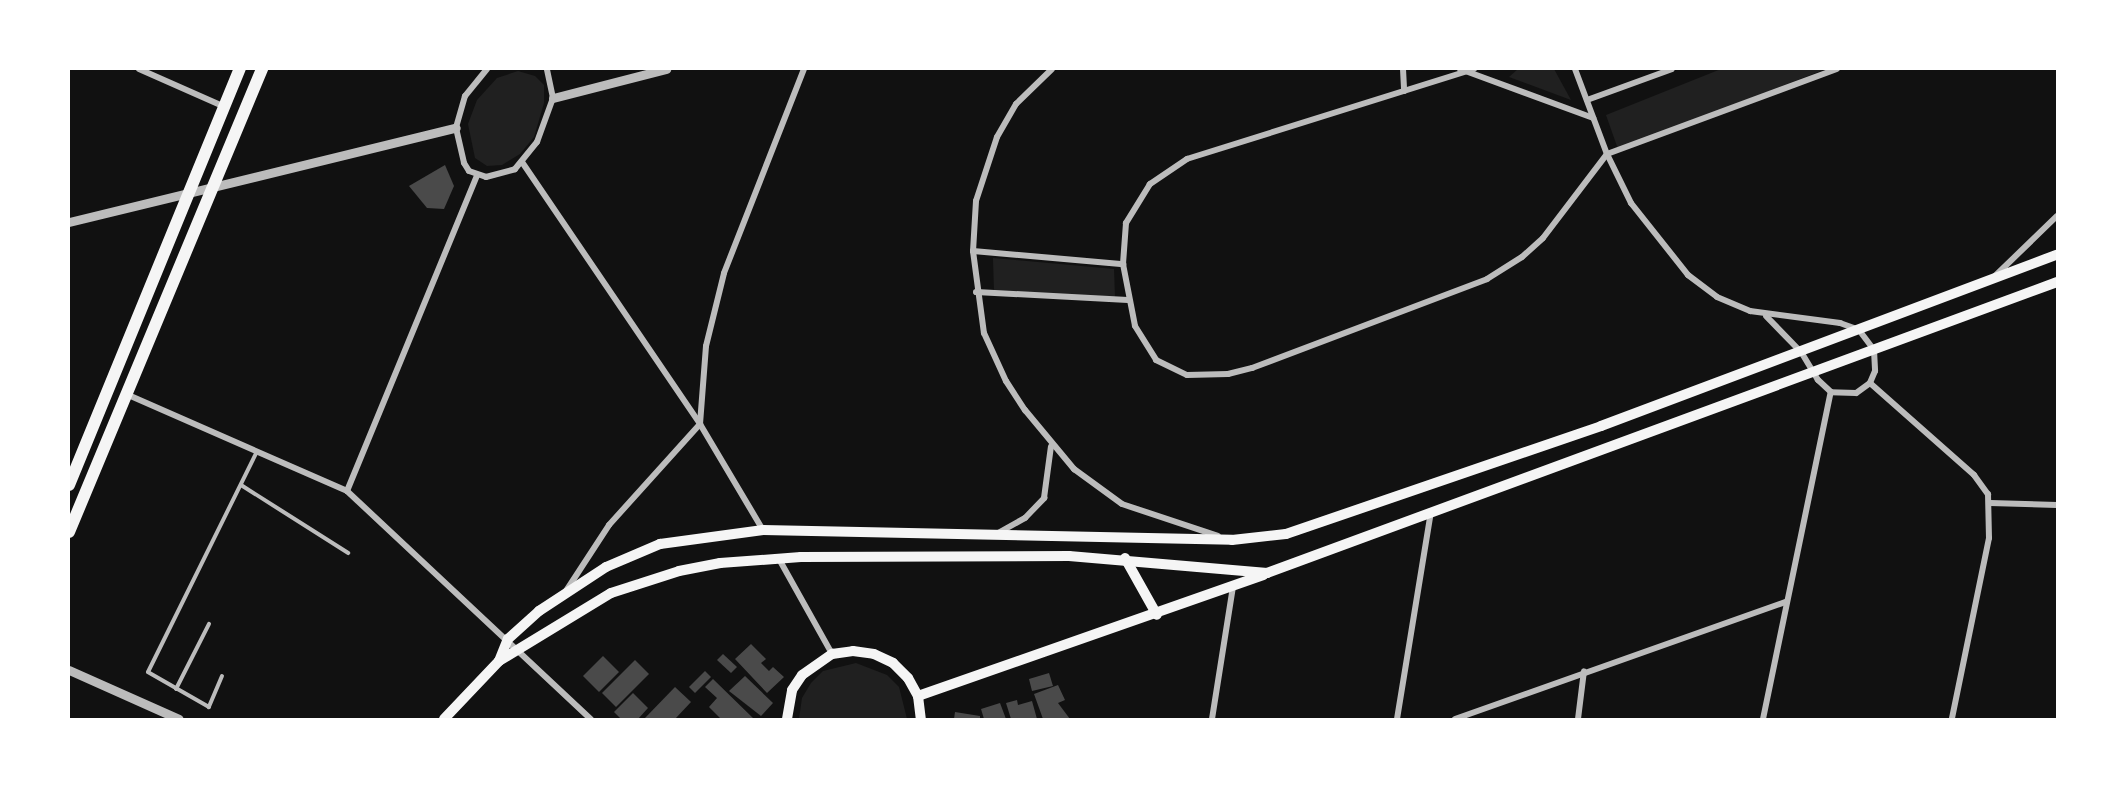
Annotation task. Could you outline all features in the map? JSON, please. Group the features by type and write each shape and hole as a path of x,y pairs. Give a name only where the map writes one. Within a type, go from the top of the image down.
{"main road":[{"path":"69,485 240,69"},
{"path":"69,532 262,69"},
{"path":"444,719 499,661 508,639 564,593 606,567 660,544 763,530 998,533 1232,540 1286,534 1345,517 1802,352 2057,255"},
{"path":"918,696 1157,615 1431,511 1815,376 1874,350 2057,282"},
{"path":"499,661 521,651 584,606 638,582 720,563 779,558 1125,558 1267,573"},
{"path":"1125,558 1157,615"},
{"path":"787,719 792,690 802,675 832,654 853,651 874,654 893,663 908,678 918,696 921,719"}],"street":[{"path":"139,69 225,107"},
{"path":"487,69 465,96 456,128 464,163 477,176 501,175 522,162 545,126 553,98 547,69"},
{"path":"553,98 666,69"},
{"path":"564,593 609,525 700,424 706,346 721,282 804,69"},
{"path":"1052,69 1016,104 997,137 976,201 973,251 976,292 991,350 1006,381 1051,446 1098,490 1122,504 1232,540"},
{"path":"1403,69 1404,91"},
{"path":"1575,69 1607,154 1631,203 1688,274 1717,297 1766,316 1840,323 1859,330 1874,350 1875,371 1870,383 1856,393 1831,392 1815,376 1802,352 1766,316"},
{"path":"1587,100 1672,69"},
{"path":"1593,118 1467,70 1187,159 1167,170 1150,184 1126,223 1123,264 1128,300 1144,344 1156,360 1170,369 1208,376 1252,368 1487,279 1522,257 1543,238 1607,154 1837,69"},
{"path":"69,222 188,195 456,128"},
{"path":"522,162 700,424 763,530"},
{"path":"347,491 477,176"},
{"path":"1991,279 2057,216"},
{"path":"973,251 1123,264"},
{"path":"976,292 1128,300"},
{"path":"1870,383 1974,475 1988,494 1989,538 1952,719"},
{"path":"1763,719 1831,392"},
{"path":"126,394 347,491 521,651 591,719"},
{"path":"998,533 1025,518 1044,498 1051,446"},
{"path":"1990,503 2057,505"},
{"path":"1396,719 1431,511"},
{"path":"779,558 832,654"},
{"path":"1212,719 1233,586"},
{"path":"1455,719 1584,671 1786,602"},
{"path":"69,670 144,700 179,719"},
{"path":"1578,719 1584,671"}],"lane":[{"path":"222,676 209,707 148,672 258,451"},
{"path":"241,485 348,553"},
{"path":"176,689 208,624"}],"shaded area":[{"path":"1518,69 1554,69 1571,100 1509,77"},
{"path":"1721,69 1826,69 1618,149 1606,115"},
{"path":"518,71 535,76 544,85 544,103 534,137 520,154 502,165 487,166 475,158 468,124 477,100 497,78"},
{"path":"993,258 1114,269 1115,298 994,291"},
{"path":"856,663 887,675 899,687 907,719 799,719 802,698 811,683 823,671"}],"building":[{"path":"445,165 454,186 444,209 427,208 409,186"},
{"path":"751,644 766,659 761,663 769,671 773,667 784,677 767,693 735,659"},
{"path":"723,654 737,667 731,673 717,660"},
{"path":"603,656 619,672 599,692 583,676"},
{"path":"635,660 649,674 616,707 602,693"},
{"path":"705,671 711,677 695,693 689,687"},
{"path":"1049,673 1053,686 1032,691 1029,679"},
{"path":"745,676 773,703 761,716 729,691"},
{"path":"713,679 754,719 721,719 709,707 717,698 705,687"},
{"path":"1058,685 1065,700 1058,703 1070,719 1043,719 1034,694"},
{"path":"675,687 691,702 675,719 644,719"},
{"path":"633,693 648,708 638,719 621,719 614,712"},
{"path":"1017,700 1018,705 1032,701 1037,719 1011,719 1006,703"},
{"path":"1000,703 1006,719 984,719 981,709"},
{"path":"955,712 980,716 980,719 954,719"}]}
